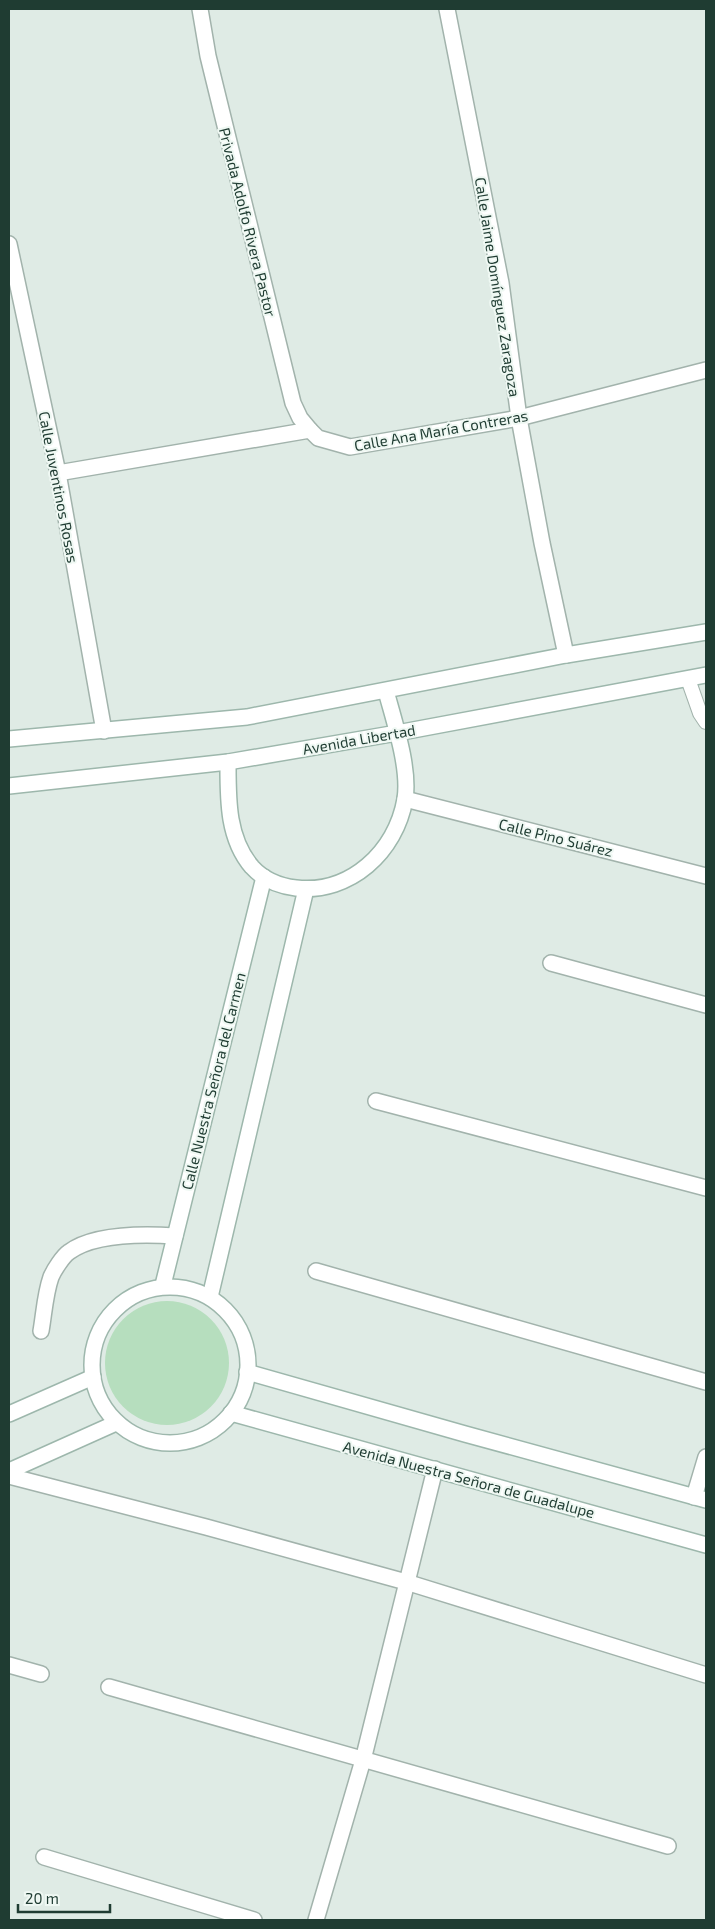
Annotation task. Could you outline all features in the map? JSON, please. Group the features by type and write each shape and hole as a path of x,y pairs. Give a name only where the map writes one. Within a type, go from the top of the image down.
{"street":[{"name":"Privada Adolfo Rivera Pastor","path":"200,9 210,65 293,403 300,418 310,430"},
{"name":"Calle Jaime Domínguez Zaragoza","path":"447,9 501,283 519,418 542,543 566,654"},
{"name":"Calle Juventinos Rosas","path":"9,244 58,473 104,731"},
{"name":"Calle Ana María Contreras","path":"310,430 318,438 350,447 519,418 706,370"},
{"path":"58,473 310,430"},
{"path":"9,739 247,717 566,654 706,632"},
{"name":"Avenida Libertad","path":"9,786 228,762 397,733 706,675"},
{"path":"228,762 229,803 235,835 252,866 264,877 286,887 325,888 343,882 372,862 394,833 405,799 404,771 397,733 386,691"},
{"name":"Calle Pino Suárez","path":"405,799 706,876"},
{"name":"Calle Nuestra Señora del Carmen","path":"163,1285 264,877"},
{"path":"210,1297 306,889"},
{"path":"551,963 706,1005"},
{"path":"376,1101 706,1188"},
{"path":"40,1331 52,1277 68,1252 94,1241 119,1236 148,1234 175,1236"},
{"path":"316,1272 706,1382"},
{"path":"163,1285 187,1287 210,1297 227,1311 240,1329 246,1350 247,1372 244,1386 231,1413 212,1431 189,1442 163,1444 138,1437 116,1423 101,1402 93,1377 94,1352 101,1327 117,1306 138,1292 163,1285"},
{"path":"247,1372 700,1499 706,1457"},
{"path":"9,1414 93,1377"},
{"name":"Avenida Nuestra Señora de Guadalupe","path":"231,1413 706,1544"},
{"path":"9,1471 116,1423"},
{"path":"316,1920 364,1760 435,1469"},
{"path":"9,1476 206,1527 406,1582 706,1675"},
{"path":"9,1665 41,1674"},
{"path":"110,1688 668,1846"},
{"path":"44,1857 254,1920"}],"lane":[{"path":"688,679 700,713 706,722"}],"green space":[{"path":"167,1301 191,1306 211,1319 224,1339 229,1363 224,1387 211,1407 191,1420 167,1425 143,1420 123,1407 110,1387 105,1363 110,1339 123,1319 143,1306"}]}
